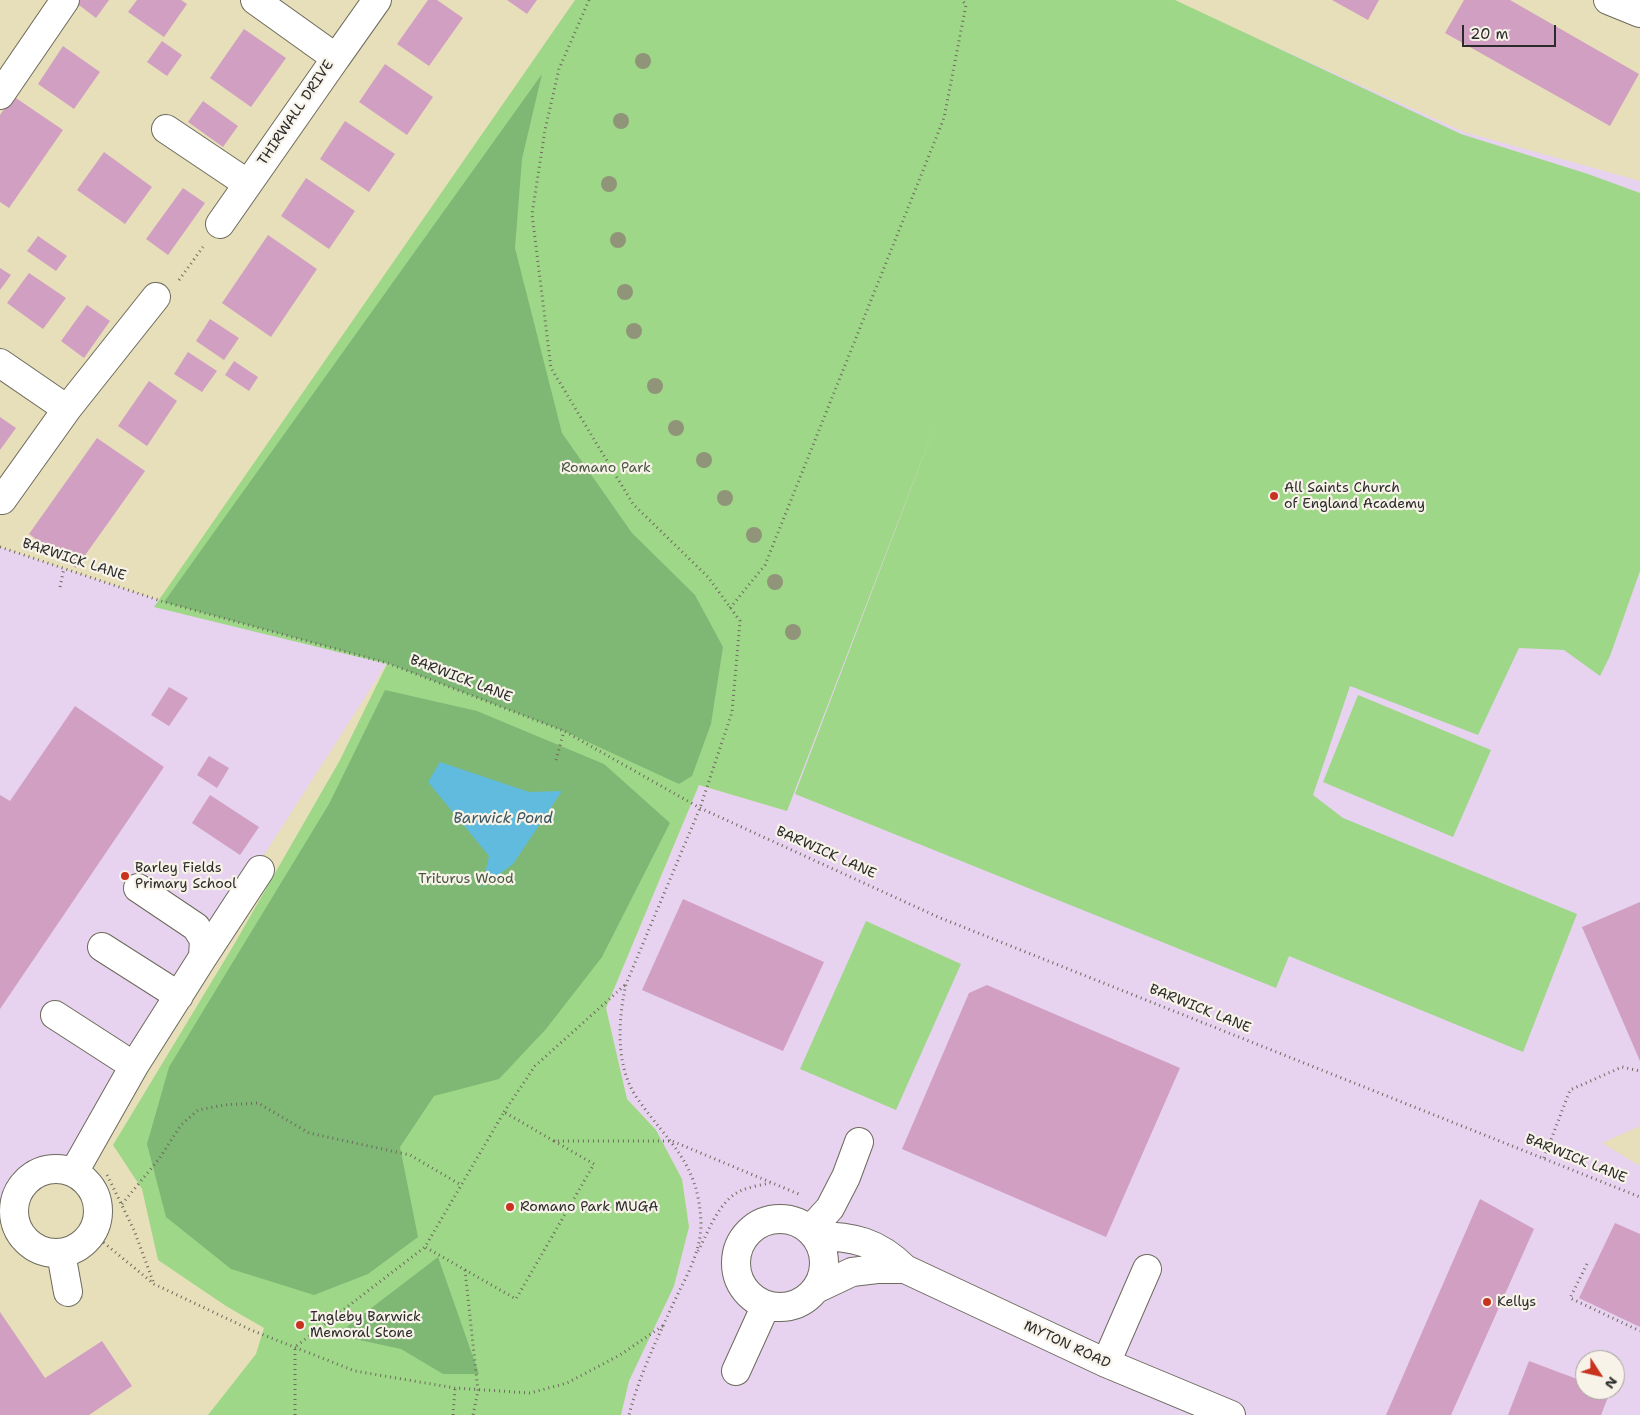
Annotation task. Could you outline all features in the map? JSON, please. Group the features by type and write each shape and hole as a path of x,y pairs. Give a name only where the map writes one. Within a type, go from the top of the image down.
{"street":[{"path":"3,84 65,0"},
{"name":"THIRWALL DRIVE","path":"220,224 336,58 255,0"},
{"path":"336,58 377,0"},
{"path":"1608,0 1640,13"},
{"path":"166,129 248,184"},
{"path":"2,500 67,409 156,297"},
{"path":"0,363 67,409"},
{"path":"79,1163 134,1066 260,870"},
{"path":"138,888 196,927 204,940 203,957"},
{"path":"102,946 179,996"},
{"path":"55,1015 134,1066"},
{"path":"812,1233 830,1208 846,1177 859,1142"},
{"path":"79,1163 86,1181 97,1199 99,1214 92,1233 78,1248 61,1254 46,1252 26,1241 16,1224 7,1201 31,1177 52,1168 79,1163"},
{"path":"778,1219 795,1221 812,1233 824,1253 824,1272 816,1290 802,1302 784,1308 766,1306 751,1297 741,1283 736,1266 738,1249 747,1234 761,1223 778,1219"},
{"name":"MYTON ROAD","path":"812,1233 842,1236 867,1242 892,1256 905,1269 1106,1363 1231,1415"},
{"path":"61,1254 68,1292"},
{"name":"MYTON ROAD","path":"816,1290 852,1272 877,1269 905,1269"},
{"path":"1106,1363 1147,1270"},
{"path":"736,1371 766,1306"}],"path":[{"path":"589,0 559,70 545,130 532,214 551,368 633,504 708,576 740,621 732,712 700,808 626,984 621,1007 620,1032 623,1059 629,1082 637,1098 688,1164 695,1182 701,1226 697,1254"},
{"path":"730,608 765,564 769,556 944,118 966,5 962,0"},
{"path":"156,297 167,282 181,279 220,224"},
{"name":"BARWICK LANE","path":"0,547 164,602 387,664 564,731 700,808 938,916 1640,1197"},
{"path":"60,587 64,568"},
{"path":"556,760 564,731"},
{"path":"295,1348 425,1247 504,1112 535,1066 626,984"},
{"path":"1544,1158 1570,1090 1622,1067 1640,1071"},
{"path":"122,1204 159,1159 181,1126 198,1110 224,1105 258,1103 309,1133 410,1156 461,1185"},
{"path":"425,1247 516,1299 594,1164 504,1112"},
{"path":"554,1141 672,1141 830,1208"},
{"path":"79,1163 109,1177 122,1204 154,1284"},
{"path":"629,1415 645,1366 717,1215 728,1199 741,1191 771,1183"},
{"path":"92,1233 154,1284 251,1330 355,1372 455,1388 530,1393 567,1384 620,1355 664,1324"},
{"path":"1586,1264 1570,1298 1640,1331"},
{"path":"465,1270 478,1391 474,1415"},
{"path":"295,1348 295,1415"},
{"path":"454,1415 455,1388"}],"shaded area":[{"path":"1098,0 1172,0 1464,132 1640,181 1640,1126 1602,1143 1640,1166 1640,1415 621,1415 629,1381 689,1227 682,1179 656,1130 627,1099 606,1008 699,785 787,811"},
{"name":"Barley Fields Primary School","path":"0,547 164,602 387,663 114,1089 74,1172 52,1168 31,1177 14,1202 0,1200"}],"green space":[{"name":"Romano Park","path":"575,0 1175,0 1461,134 1588,174 1640,193 1640,571 1610,656 1600,676 1564,650 1519,648 1478,735 1350,686 1313,795 1343,818 1577,914 1523,1052 1289,956 1276,988 795,794 939,415 787,811 699,785 606,1008 627,1099 656,1130 682,1179 689,1227 674,1286 629,1381 621,1415 208,1415 256,1354 264,1328 226,1306 158,1260 142,1189 113,1145 232,948 340,760 387,664 154,607"},
{"path":"542,74 522,159 515,248 562,433 632,533 695,595 723,647 711,724 692,776 679,784 564,731 387,663 164,602"},
{"name":"Triturus Wood","path":"385,690 477,711 604,764 670,823 602,957 546,1029 499,1079 434,1096 400,1147 418,1237 368,1274 314,1295 231,1269 166,1217 147,1144 169,1067 329,804"},
{"path":"1358,695 1491,750 1453,837 1323,782"},
{"path":"866,921 961,964 896,1110 800,1069"},
{"path":"438,1257 479,1374 443,1374 401,1349 336,1335"}],"water":[{"name":"Barwick Pond","path":"440,762 529,792 562,791 513,864 482,887 489,856 428,782"}],"building":[{"path":"76,0 109,0 96,18 75,2"},
{"path":"137,0 181,0 187,4 164,37 128,12"},
{"path":"428,0 437,0 463,18 429,66 397,44"},
{"path":"507,0 537,0 527,14"},
{"path":"1332,0 1379,0 1368,20"},
{"path":"1464,0 1510,0 1639,74 1610,126 1445,33"},
{"path":"244,29 286,58 251,107 210,78"},
{"path":"162,41 182,55 167,76 147,62"},
{"path":"63,46 100,72 74,109 38,84"},
{"path":"385,64 433,97 407,135 359,102"},
{"path":"13,96 63,130 9,208 0,202 0,115"},
{"path":"203,101 238,126 223,147 188,122"},
{"path":"345,121 395,154 369,192 320,159"},
{"path":"104,152 152,187 125,224 77,190"},
{"path":"306,178 355,211 329,249 281,216"},
{"path":"183,188 205,203 168,255 146,239"},
{"path":"268,235 317,269 271,337 222,303"},
{"path":"38,236 67,256 56,271 27,251"},
{"path":"0,268 11,275 0,290"},
{"path":"29,273 66,298 43,329 7,303"},
{"path":"87,305 110,321 84,358 61,341"},
{"path":"210,319 239,338 224,360 196,341"},
{"path":"188,352 217,371 202,392 174,374"},
{"path":"234,361 258,377 249,391 225,375"},
{"path":"149,381 177,401 147,446 118,426"},
{"path":"0,417 16,428 0,450"},
{"path":"97,438 145,471 76,568 29,534"},
{"path":"169,687 188,698 169,726 151,715"},
{"path":"75,706 164,767 0,1009 0,795 10,801"},
{"path":"209,756 229,768 217,788 197,775"},
{"path":"210,795 259,827 240,855 192,823"},
{"path":"683,899 824,962 783,1051 642,990"},
{"path":"1640,902 1640,1061 1582,927"},
{"path":"987,985 1180,1068 1106,1237 902,1149 969,993"},
{"path":"1480,1199 1534,1229 1451,1415 1386,1415"},
{"path":"1615,1223 1640,1234 1640,1327 1579,1298"},
{"path":"0,1312 45,1378 102,1341 132,1386 89,1415 0,1415"},
{"path":"1529,1361 1575,1378 1575,1400 1607,1400 1601,1415 1508,1415"}],"place":[{"name":"All Saints Church of England Academy","path":"1274,496"},
{"name":"Barley Fields Primary School","path":"125,876"},
{"name":"Romano Park MUGA","path":"510,1207"},
{"name":"Kellys","path":"1487,1302"},
{"name":"Ingleby Barwick Memoral Stone","path":"300,1325"}]}
